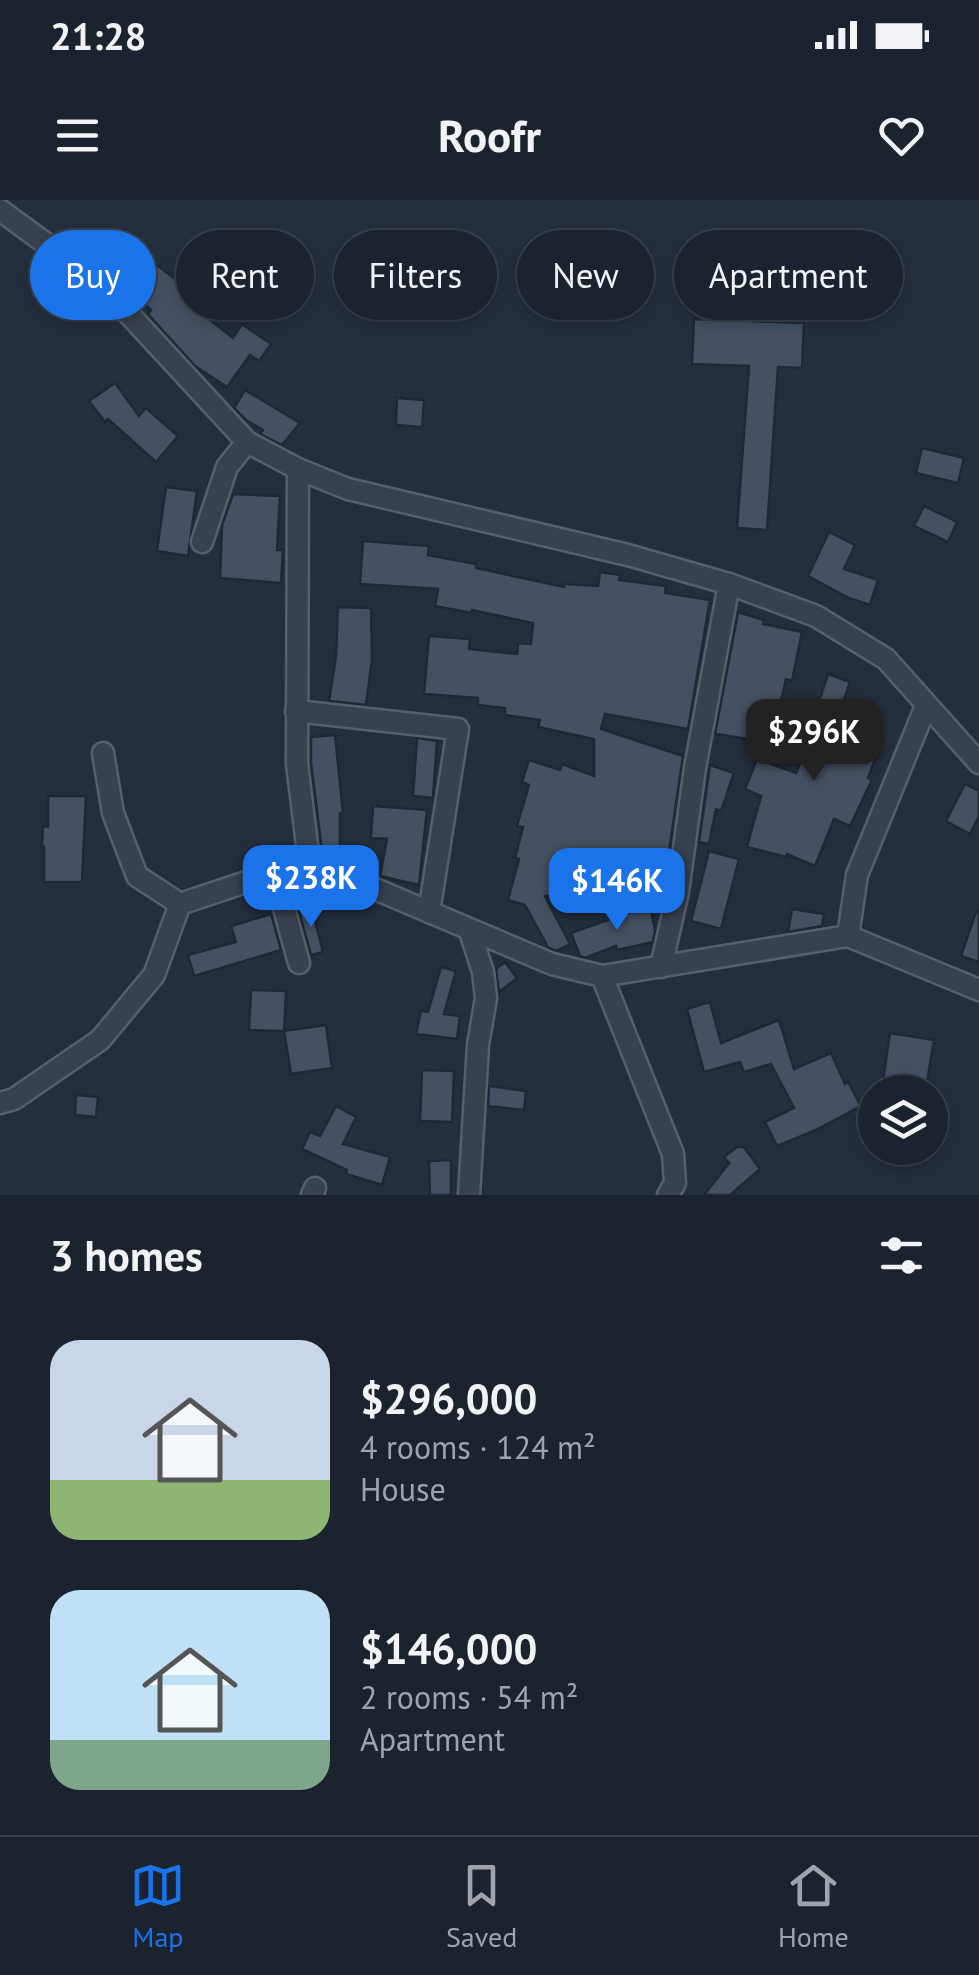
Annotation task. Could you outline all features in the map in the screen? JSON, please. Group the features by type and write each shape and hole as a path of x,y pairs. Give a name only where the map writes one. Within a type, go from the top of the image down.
{"street":[{"path":"0,210 101,284 247,442 348,489 628,555 729,584 816,616 886,659 979,763"},
{"path":"202,542 227,467 247,442"},
{"path":"298,469 296,764 309,861"},
{"path":"661,967 678,892 694,768 729,584"},
{"path":"848,936 858,875 926,706"},
{"path":"296,712 458,728 429,912"},
{"path":"102,754 113,813 137,876 180,904"},
{"path":"180,904 309,861 552,964 602,976 848,936 979,990"},
{"path":"274,872 300,963"},
{"path":"0,1102 14,1099 100,1040 154,975 180,904"},
{"path":"469,929 483,972 486,998 478,1045 469,1195"},
{"path":"602,976 673,1154 674,1183 668,1195"}],"building":[{"path":"156,264 176,280 176,320 210,320 233,338 242,324 271,344 259,361 250,355 227,387 195,366 153,320"},
{"path":"694,320 804,323 802,368 778,367 767,530 737,528 749,366 692,364"},
{"path":"115,383 139,416 146,408 178,436 156,462 108,419 105,422 89,401"},
{"path":"245,390 300,423 282,445 260,434 263,430 234,408"},
{"path":"397,398 424,400 422,427 396,425"},
{"path":"922,448 964,458 958,483 916,473"},
{"path":"166,487 197,491 188,556 157,551"},
{"path":"233,494 280,496 277,550 283,550 281,583 220,578 222,525"},
{"path":"924,506 957,522 948,542 914,526"},
{"path":"829,532 855,545 844,569 878,580 870,605 808,576"},
{"path":"363,541 429,546 428,555 564,587 598,586 600,572 620,575 619,580 666,586 665,593 710,600 688,729 605,714 601,729 683,756 663,893 545,896 570,944 556,951 548,947 525,905 508,900 523,827 517,826 529,785 522,782 529,760 560,770 562,764 594,776 594,739 538,727 540,720 505,715 505,708 478,705 478,698 424,694 429,636 470,639 469,649 517,654 518,643 531,644 533,623 435,606 438,589 360,584"},
{"path":"338,607 371,608 372,660 366,705 329,701"},
{"path":"738,612 764,620 763,624 802,632 792,681 786,679 780,705 762,701 755,740 715,734"},
{"path":"828,674 850,682 836,722 883,739 868,778 872,780 850,826 834,819 815,866 787,854 786,857 747,847 761,796 745,789 757,759 796,773"},
{"path":"335,735 343,813 340,855 322,851 311,763 311,737"},
{"path":"417,738 437,741 433,798 413,796"},
{"path":"710,765 734,773 721,811 716,809 709,844 699,842"},
{"path":"965,784 979,791 979,816 970,834 946,821"},
{"path":"48,796 86,796 82,882 44,882 42,847 43,826 48,827"},
{"path":"373,806 427,810 419,885 380,876 387,839 371,838"},
{"path":"709,851 739,859 721,929 691,921"},
{"path":"311,905 323,952 311,955 298,908"},
{"path":"650,905 653,942 617,950 616,946 585,958 580,956 571,933"},
{"path":"792,909 824,914 822,926 788,932"},
{"path":"979,912 979,962 961,956"},
{"path":"271,914 281,950 194,976 188,955 236,942 231,926"},
{"path":"505,962 517,978 499,992 496,969"},
{"path":"441,967 456,971 444,1014 460,1016 457,1039 416,1034 421,1011 428,1012"},
{"path":"251,990 286,991 284,1031 249,1030"},
{"path":"710,1002 721,1043 779,1020 794,1069 831,1053 845,1084 848,1082 858,1100 858,1108 777,1146 765,1122 794,1108 771,1064 744,1072 740,1062 704,1072 687,1009"},
{"path":"326,1025 332,1068 291,1074 284,1031"},
{"path":"890,1033 934,1040 928,1075 884,1075"},
{"path":"422,1070 454,1071 452,1122 420,1121"},
{"path":"489,1086 526,1091 524,1110 488,1106"},
{"path":"76,1095 98,1097 96,1117 75,1115"},
{"path":"336,1106 356,1117 343,1144 390,1157 382,1185 346,1174 347,1170 302,1149 310,1132 320,1136"},
{"path":"737,1147 744,1147 760,1169 730,1195 704,1195 729,1163 724,1157"},
{"path":"451,1160 451,1195 430,1195 429,1161"}]}
